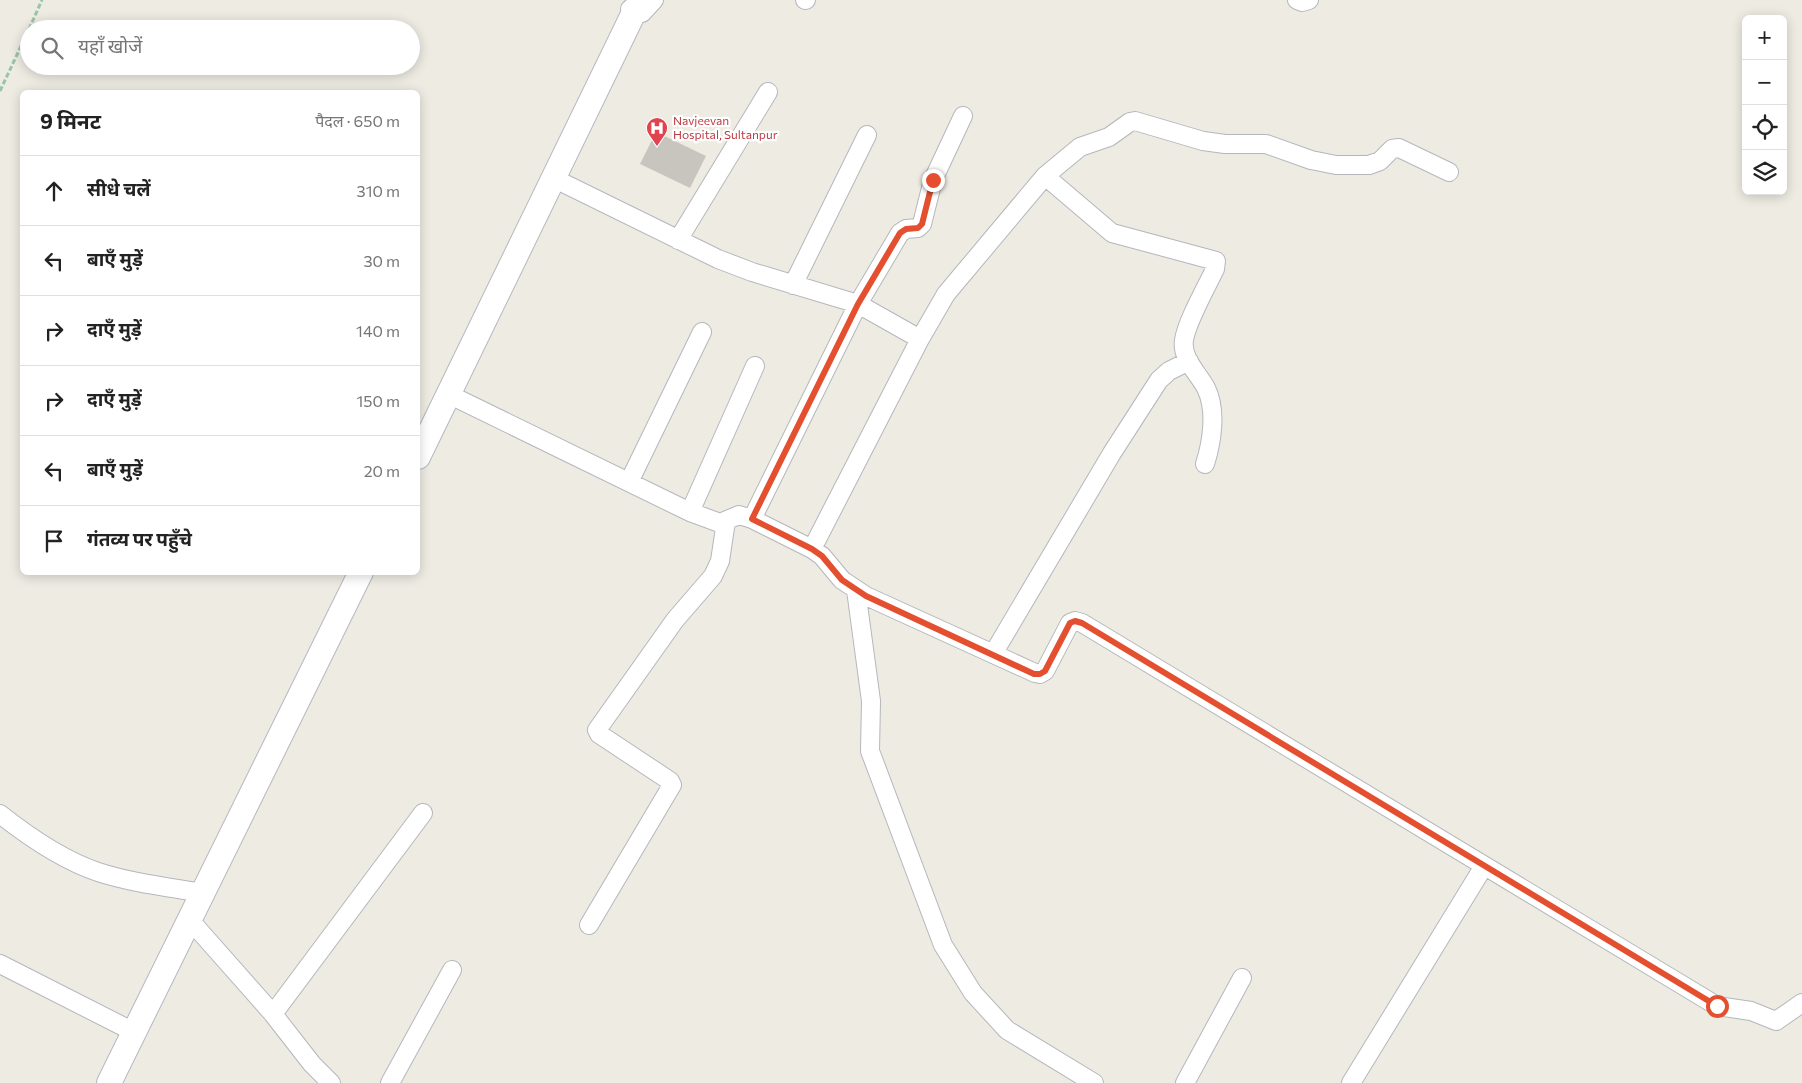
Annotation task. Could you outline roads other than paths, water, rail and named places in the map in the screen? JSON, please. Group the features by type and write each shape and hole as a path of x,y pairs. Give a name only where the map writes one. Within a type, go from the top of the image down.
{"street":[{"path":"420,453 553,178 634,4 646,10 654,0"},
{"path":"1297,0 1302,2 1309,0"},
{"path":"678,240 768,92"},
{"path":"752,519 858,304 900,233 906,229 918,228 922,224 933,180 963,116"},
{"path":"812,549 920,339 946,294 1045,176 1080,147 1109,137 1130,122 1135,121 1208,142 1266,144 1311,160 1336,165 1369,165 1380,161 1392,149 1399,148 1449,172"},
{"path":"793,285 867,135"},
{"path":"1045,176 1112,233 1216,261 1215,269 1184,341 1186,356 1207,390 1211,406 1210,441 1205,464"},
{"path":"553,178 718,259 793,285 858,304 920,339"},
{"path":"629,482 702,332"},
{"path":"993,654 1112,453 1159,380 1168,371 1189,361"},
{"path":"690,512 755,366"},
{"path":"448,394 690,512 713,521 726,521 739,515 752,519 812,549 822,556 842,580 856,590 1034,674 1040,674 1045,671 1070,623 1075,621 1082,623 1717,1006 1751,1010 1770,1020 1776,1021 1802,1003"},
{"path":"589,925 672,785 670,780 599,734 597,730 675,620 713,576 720,561 726,521"},
{"path":"110,1083 359,575"},
{"path":"856,590 871,701 870,750 944,945 973,993 1006,1030 1094,1083"},
{"path":"273,1014 423,813"},
{"path":"0,814 27,835 97,872 123,879 203,892"},
{"path":"1351,1083 1484,866"},
{"path":"189,919 331,1083"},
{"path":"0,964 134,1032"},
{"path":"390,1083 452,970"},
{"path":"1185,1083 1242,978"}],"place":[{"name":"Navjeevan Hospital, Sultanpur","path":"657,147"}]}
